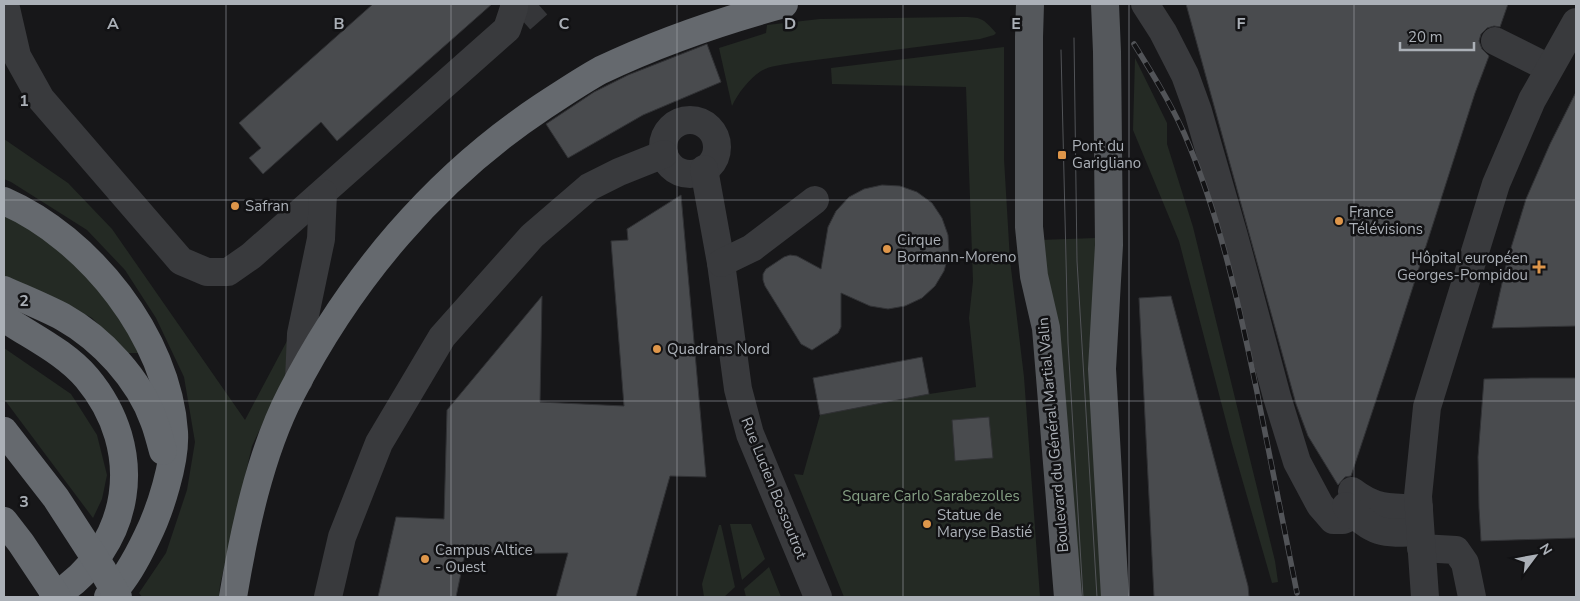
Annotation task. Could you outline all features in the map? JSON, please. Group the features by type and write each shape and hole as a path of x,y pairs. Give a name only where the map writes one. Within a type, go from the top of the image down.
{"highway":[{"path":"233,597 240,554 268,448 291,394 325,333 379,255 434,195 490,144 532,114 600,71 699,29 784,4"},
{"path":"4,201 34,217 56,232 81,253 112,287 147,341 159,368 166,392 174,432 173,450 157,519 138,557 108,597"},
{"path":"4,290 64,318 94,339 114,358 142,396 154,421 169,472"},
{"path":"4,318 55,350 86,377 110,413 118,432 123,452 124,490 114,530 101,553 88,569 65,590 53,597"},
{"path":"4,431 56,498 102,568 118,597"},
{"path":"4,521 57,597"}],"main road":[{"name":"Boulevard du Général Martial Valin","path":"1030,4 1029,227 1034,276 1046,328 1068,597"},
{"path":"1105,4 1109,245 1102,369 1115,597"}],"street":[{"path":"5,4 17,56 41,99 181,261 207,272 228,272 251,256 507,29 514,4"},
{"path":"1146,4 1185,75 1198,111 1281,412 1297,462 1320,505 1328,516 1334,520 1343,520 1351,504 1366,525 1389,534 1420,529 1456,550 1465,563 1472,597"},
{"path":"1425,597 1418,496 1427,407 1496,184 1532,100 1576,22"},
{"path":"1495,41 1550,68"},
{"path":"683,120 702,122 709,128 717,145 716,155 704,170 688,174 672,167 664,154 663,141 667,132 683,120"},
{"path":"328,597 342,537 379,443 442,337 532,236 589,187 619,172 664,154"},
{"name":"Rue Lucien Bossoutrot","path":"704,170 721,263 738,389 750,434 818,597"},
{"path":"299,380 302,334 321,239 323,193"},
{"path":"721,263 752,248 815,200"}],"green space":[{"path":"961,17 981,19 996,33 980,39 792,63 764,69 748,82 732,106 719,48 766,33 767,25 820,19"},
{"name":"Square Carlo Sarabezolles","path":"1004,47 1004,159 1010,260 1024,377 1040,597 844,597 794,474 803,475 820,415 976,387 969,318 973,281 966,87 832,84 831,68"},
{"path":"1135,58 1167,123 1167,144 1193,227 1275,561 1278,582 1272,583 1232,444 1179,241 1133,130"},
{"path":"4,139 68,183 112,229 245,420 313,292 318,307 252,446 220,585 219,597 142,597 139,593 166,553 187,490 195,442 184,377 156,318 125,270 87,230 4,179"},
{"path":"4,212 74,259 113,302 140,353 127,353 92,318 65,304 4,279"},
{"path":"1096,238 1091,344 1089,346 1104,597 1076,597 1039,240"},
{"path":"4,348 71,394 97,435 107,475 102,499 93,518 4,399"},
{"path":"730,524 751,524 765,559 742,580"},
{"path":"719,525 721,525 735,587 724,597 704,597 702,584"},
{"path":"769,567 781,597 746,597 744,589"}],"building":[{"path":"373,4 492,4 337,141 321,122 263,174 249,158 261,148 239,123"},
{"name":"France Télévisions","path":"1186,4 1508,4 1500,27 1487,28 1481,34 1479,41 1482,49 1489,56 1475,93 1351,476 1345,477 1338,485 1308,436 1296,404"},
{"path":"707,44 721,82 643,115 568,158 546,124 594,92 628,75"},
{"path":"1576,92 1576,326 1492,328 1507,261 1526,199 1550,144"},
{"name":"Cirque Bormann-Moreno","path":"882,185 900,186 917,192 932,203 942,218 948,235 949,253 944,271 935,286 922,298 905,306 888,309 870,306 841,293 841,327 838,333 812,350 801,344 765,286 763,274 766,269 790,255 797,256 821,269 828,227 836,211 849,197 864,189"},
{"name":"Quadrans Nord","path":"681,195 706,477 670,476 636,597 556,597 568,553 465,554 456,597 378,597 396,517 444,519 447,410 542,296 540,402 624,406 611,241 628,240 627,229"},
{"path":"1171,296 1248,586 1249,597 1154,597 1139,298"},
{"path":"922,357 929,394 820,415 813,378"},
{"path":"1576,378 1576,538 1481,541 1478,457 1484,379"},
{"path":"989,417 993,458 955,461 952,420"}],"tunnel":[{"path":"521,19 538,4"}],"tram line":[{"path":"1074,38 1077,261 1097,597"},
{"path":"1061,50 1068,343 1083,597"}],"railway":[{"path":"1134,44 1167,99 1184,133 1197,164 1218,228 1250,359 1297,593"}],"place":[{"name":"Pont du Garigliano","path":"1062,155"},
{"name":"Safran","path":"235,206"},
{"name":"France Télévisions","path":"1339,221"},
{"name":"Cirque Bormann-Moreno","path":"887,249"},
{"name":"Hôpital européen Georges-Pompidou","path":"1539,267"},
{"name":"Quadrans Nord","path":"657,349"},
{"name":"Statue de Maryse Bastié","path":"927,524"},
{"name":"Campus Altice - Ouest","path":"425,559"}]}
